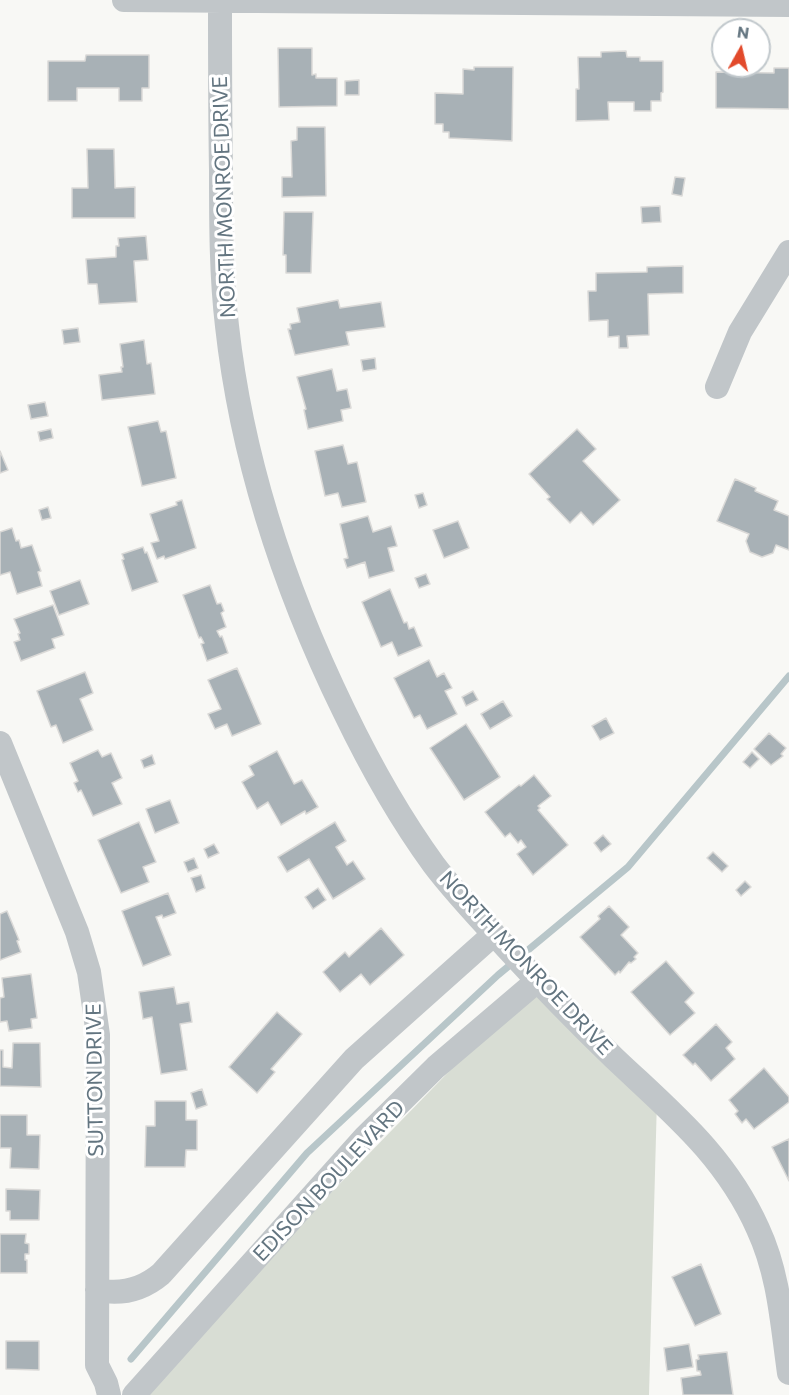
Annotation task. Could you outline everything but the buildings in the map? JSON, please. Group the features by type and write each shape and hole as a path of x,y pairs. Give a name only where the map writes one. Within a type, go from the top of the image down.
{"street":[{"path":"124,0 789,5"},
{"name":"NORTH MONROE DRIVE","path":"220,0 221,235 226,315 238,399 250,455 264,508 299,610 356,737 387,794 435,866 497,938 570,1015 684,1123 728,1174 783,1278 789,1373"},
{"path":"717,387 740,332 789,252"},
{"name":"SUTTON DRIVE","path":"0,743 77,932 93,993 98,1035 97,1365 109,1395"},
{"path":"97,1290 117,1293 131,1290 147,1284 160,1275 354,1059 497,938"},
{"name":"EDISON BOULEVARD","path":"134,1395 365,1137 533,976"}],"shaded area":[{"path":"537,981 657,1099 649,1395 144,1395 142,1387"}],"waterway":[{"path":"131,1359 307,1153 498,975 628,867 789,676"}]}
